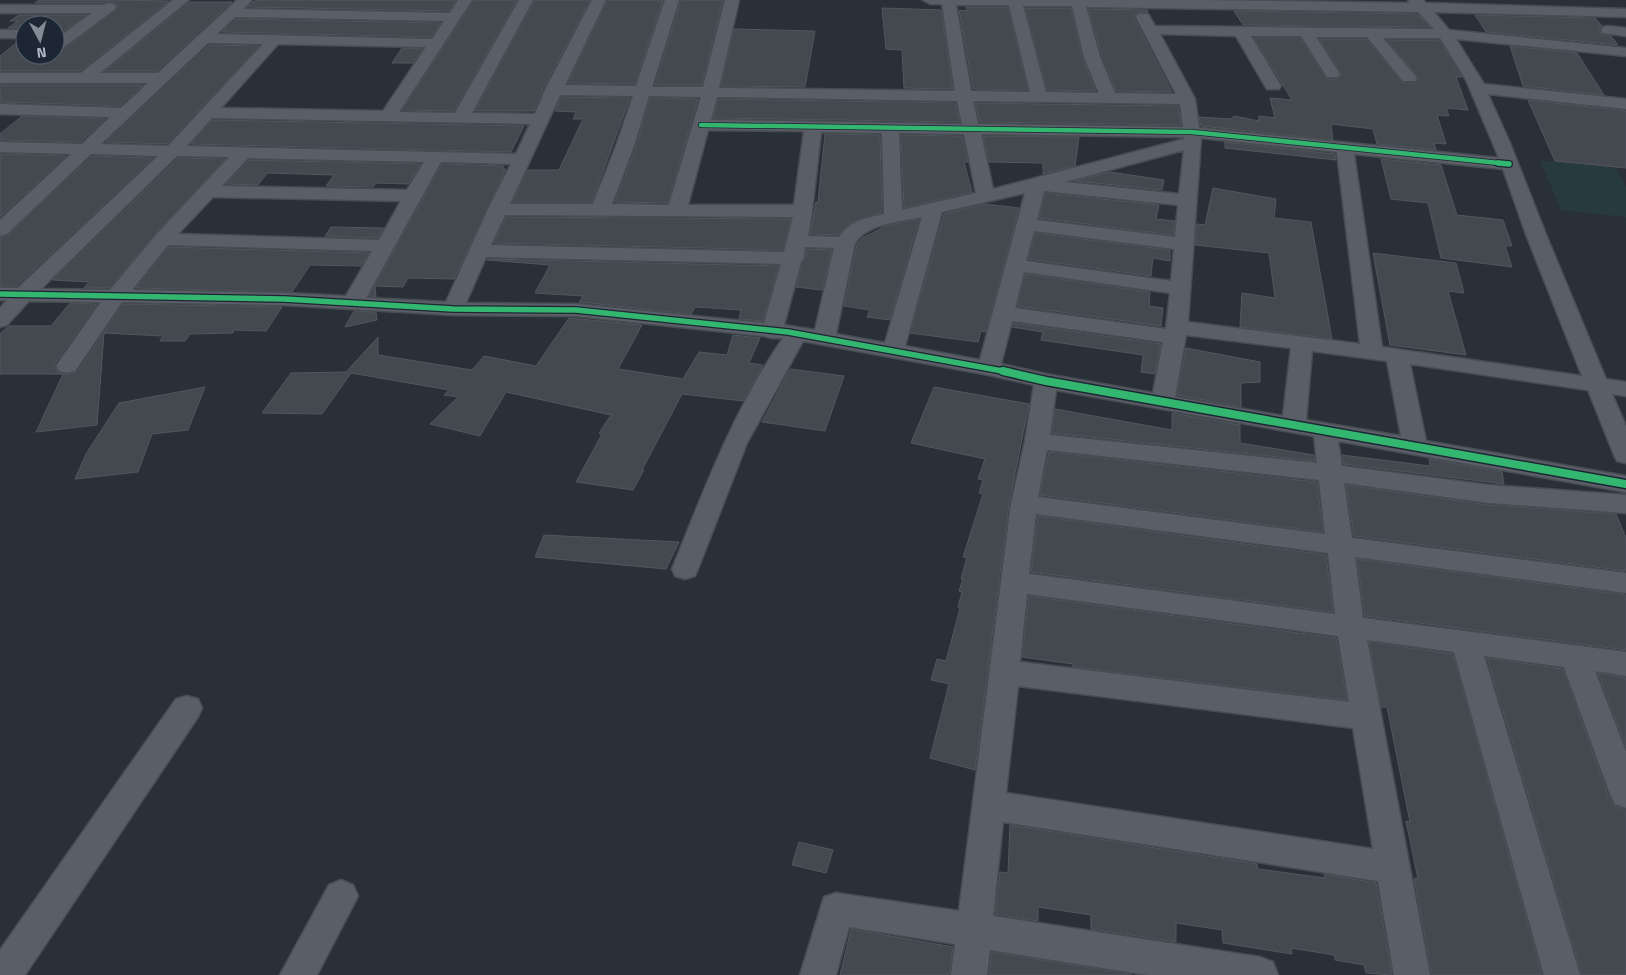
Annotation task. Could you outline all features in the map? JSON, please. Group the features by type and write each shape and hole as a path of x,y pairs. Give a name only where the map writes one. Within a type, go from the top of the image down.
{"street":[{"path":"65,40 119,0"},
{"path":"85,78 182,0"},
{"path":"0,230 245,0"},
{"path":"388,116 465,0"},
{"path":"461,117 526,0"},
{"path":"454,309 497,209 599,0"},
{"path":"600,210 625,146 672,0"},
{"path":"677,210 710,93 732,0"},
{"path":"930,0 1419,4 1542,11 1626,13"},
{"path":"948,1 970,129 986,196"},
{"path":"1015,1 1040,97"},
{"path":"1078,1 1092,57 1109,98"},
{"path":"1135,2 1187,99 1192,137 1176,332 1163,400"},
{"path":"1419,4 1445,34 1479,88 1626,455"},
{"path":"0,9 106,10"},
{"path":"1542,11 1567,46"},
{"path":"1593,12 1625,54"},
{"path":"230,13 454,17"},
{"path":"1150,30 1445,34 1567,46 1625,54"},
{"path":"1608,30 1626,32"},
{"path":"1241,31 1273,86"},
{"path":"1306,32 1332,74"},
{"path":"1372,33 1408,78"},
{"path":"0,34 15,34"},
{"path":"65,34 73,34"},
{"path":"203,38 435,43"},
{"path":"0,321 23,295 173,151 274,40"},
{"path":"7,78 30,65"},
{"path":"7,78 161,78"},
{"path":"1479,88 1626,104"},
{"path":"554,90 1187,99"},
{"path":"0,109 124,113"},
{"path":"207,113 541,119"},
{"path":"701,125 970,129 1192,137 1345,148 1509,164"},
{"path":"772,332 795,249 803,211 813,126"},
{"path":"890,128 893,218"},
{"path":"824,339 845,243 853,231 869,223 1036,185 1192,137"},
{"path":"1345,148 1372,352"},
{"path":"3,150 86,149 521,160"},
{"path":"67,366 116,296 163,239 243,153"},
{"path":"353,303 434,159"},
{"path":"1036,185 1188,200"},
{"path":"989,368 1036,185"},
{"path":"208,191 413,196"},
{"path":"893,351 910,293 919,252 934,208"},
{"path":"497,209 803,211"},
{"path":"1026,224 1184,244"},
{"path":"163,239 385,246"},
{"path":"479,251 795,249 845,243"},
{"path":"1016,265 1180,288"},
{"path":"0,294 284,299 454,309 576,310 797,334 989,368 1046,381 1294,423 1626,484"},
{"path":"1003,313 1372,352 1626,389"},
{"path":"686,569 735,443 784,353 797,334"},
{"path":"1294,423 1302,344"},
{"path":"1397,357 1415,446"},
{"path":"969,975 976,930 1003,672 1024,504 1037,441 1046,381"},
{"path":"1325,429 1350,626 1412,975"},
{"path":"1037,441 1330,473 1489,494 1626,504"},
{"path":"1024,504 1626,583"},
{"path":"1015,582 1626,664"},
{"path":"1465,642 1562,975"},
{"path":"1575,657 1626,794"},
{"path":"1003,672 1366,717"},
{"path":"4,975 187,708"},
{"path":"989,805 1393,868"},
{"path":"298,975 342,896"},
{"path":"818,975 836,909 1260,975"}],"green space":[{"path":"1540,160 1616,168 1626,187 1626,217 1561,210"}],"building":[{"path":"39,0 169,1 80,71 0,71 0,56 15,44 15,65 65,65 65,49 118,8 116,3 109,1 103,3 35,3"},
{"path":"258,0 456,0 449,11 247,7"},
{"path":"474,0 517,0 454,111 402,110"},
{"path":"535,0 590,0 543,89 534,111 475,111"},
{"path":"608,0 663,0 635,84 568,83"},
{"path":"681,0 723,0 702,85 655,85"},
{"path":"190,2 232,2 157,71 105,71"},
{"path":"966,7 1008,7 1028,90 973,89 959,10 967,11"},
{"path":"882,8 941,10 953,89 904,88 902,50 886,49"},
{"path":"1025,8 1071,8 1082,57 1096,91 1047,90"},
{"path":"1088,9 1147,10 1148,12 1136,13 1134,18 1172,92 1116,91 1102,56"},
{"path":"1234,11 1417,14 1430,27 1243,25"},
{"path":"65,15 86,15 65,31"},
{"path":"1475,15 1595,18 1602,26 1599,29 1601,34 1611,36 1618,45 1486,32"},
{"path":"236,19 441,23 431,37 222,32"},
{"path":"15,23 15,28 8,28"},
{"path":"734,29 815,31 805,87 721,86"},
{"path":"1254,38 1300,38 1327,79 1337,79 1342,74 1319,39 1366,39 1403,83 1415,83 1419,78 1387,40 1439,40 1462,77 1456,77 1468,110 1446,108 1449,116 1437,115 1446,144 1434,143 1436,150 1377,144 1373,129 1331,124 1333,140 1201,126 1199,117 1232,119 1234,116 1259,121 1259,116 1275,118 1270,98 1292,100"},
{"path":"209,45 259,46 167,144 106,142"},
{"path":"1510,46 1577,53 1604,95 1523,86"},
{"path":"402,48 423,49 413,63 392,63"},
{"path":"0,85 143,85 120,106 0,102"},
{"path":"561,97 630,98 592,202 513,202 528,170 559,170 583,119 573,119 576,112 555,111"},
{"path":"650,98 698,99 668,203 615,202 636,147"},
{"path":"718,99 955,103 960,122 713,118"},
{"path":"1528,100 1626,111 1626,168 1555,161"},
{"path":"975,103 1178,106 1181,125 980,122"},
{"path":"22,116 105,119 81,142 0,140 0,134"},
{"path":"213,120 524,126 511,152 191,144"},
{"path":"825,134 880,135 882,212 852,222 838,235 810,234 816,202 818,202"},
{"path":"901,135 962,136 968,162 964,162 972,192 904,208"},
{"path":"983,136 1079,137 1075,166 1043,174 1043,163 989,162"},
{"path":"1225,142 1335,154 1336,160 1225,148"},
{"path":"0,154 66,156 0,217"},
{"path":"92,156 153,158 17,286 0,286 0,238 8,235"},
{"path":"178,158 225,159 155,234 109,288 84,288 89,282 53,280"},
{"path":"1381,159 1441,165 1457,215 1503,220 1512,246 1505,246 1512,267 1441,258 1428,203 1391,199"},
{"path":"249,160 421,164 408,184 376,183 373,187 326,186 334,175 267,173 258,185 226,184"},
{"path":"442,164 504,166 503,169 506,169 454,279 408,278 403,287 375,286 376,297 369,296"},
{"path":"1110,172 1164,180 1162,190 1075,181"},
{"path":"1213,188 1276,199 1274,218 1311,222 1332,339 1240,327 1242,293 1275,298 1269,253 1195,245 1197,224 1205,225"},
{"path":"1045,193 1159,205 1156,219 1175,221 1173,235 1039,218"},
{"path":"985,204 1019,208 986,332 981,331 978,342 910,333 944,214"},
{"path":"506,217 791,219 783,250 494,243"},
{"path":"919,219 890,320 867,317 870,310 844,306 857,244 862,238 886,226"},
{"path":"331,227 384,228 378,238 325,236"},
{"path":"1035,233 1170,250 1170,261 1153,258 1151,276 1028,259"},
{"path":"169,247 369,253 361,266 310,265 292,292 136,288"},
{"path":"807,249 832,250 822,290 796,287 806,258"},
{"path":"1373,253 1456,263 1464,293 1448,291 1466,355 1390,345"},
{"path":"487,259 779,266 763,321 739,319 741,310 695,307 691,314 579,302 583,296 535,293 550,265"},
{"path":"1025,274 1150,292 1149,306 1163,308 1161,326 1017,306"},
{"path":"70,303 97,304 54,365 57,372 67,375 77,372 123,304 282,307 266,331 234,330 233,333 190,334 185,341 160,341 163,336 104,333 97,425 36,432 63,374 0,374 0,334 9,326 51,326"},
{"path":"354,311 376,312 377,320 345,327"},
{"path":"569,318 642,325 618,369 683,379 699,352 727,355 733,335 760,338 749,363 763,365 743,401 682,394 633,490 576,482 602,434 599,433 611,415 506,392 480,436 430,424 458,397 444,395 449,390 351,373 322,414 262,413 291,373 346,372 378,337 378,355 472,370 484,356 536,366"},
{"path":"1013,323 1161,344 1155,374 1141,372 1143,355 1041,340 1043,332 1012,327"},
{"path":"1186,348 1260,362 1260,382 1241,383 1241,407 1177,395"},
{"path":"790,369 844,376 825,431 762,422"},
{"path":"205,387 188,430 152,434 138,472 75,479 86,454 119,403"},
{"path":"934,387 1029,404 1009,504 975,770 930,758 949,684 931,680 937,659 946,661 960,608 958,607 962,592 959,591 967,557 963,557 983,494 979,493 983,480 978,479 985,459 911,443"},
{"path":"1055,409 1172,430 1172,413 1240,425 1240,443 1314,455 1315,461 1052,433"},
{"path":"1049,452 1317,482 1323,532 1040,495"},
{"path":"1342,455 1430,466 1429,459 1502,472 1504,484 1344,464"},
{"path":"1346,485 1489,505 1616,514 1626,538 1626,571 1354,536"},
{"path":"1038,516 1326,555 1333,612 1031,572"},
{"path":"544,535 679,542 666,569 535,557"},
{"path":"1357,559 1626,595 1626,650 1365,616"},
{"path":"1029,596 1336,638 1347,700 1073,667 1073,664 1022,657"},
{"path":"1369,642 1453,654 1542,975 1432,975 1414,878 1418,879 1406,821 1410,822 1387,707 1381,707"},
{"path":"1487,658 1563,669 1608,795 1614,806 1626,810 1626,975 1582,975"},
{"path":"1598,673 1626,678 1626,747"},
{"path":"1010,825 1257,864 1258,869 1325,878 1324,874 1376,883 1392,975 1366,973 1364,965 1335,960 1334,955 1291,948 1292,954 1223,943 1222,930 1176,923 1176,942 1091,929 1091,915 1038,907 1038,921 995,914 1000,872 1008,873"},
{"path":"799,842 833,850 826,873 792,865"},
{"path":"851,929 953,947 949,975 840,975"},
{"path":"992,952 1131,974 1131,975 989,975"}],"cycle path":[{"path":"701,125 1192,132 1509,164"},
{"path":"0,294 284,299 453,309 576,310 788,332 989,368 1046,381 1626,484"}]}
